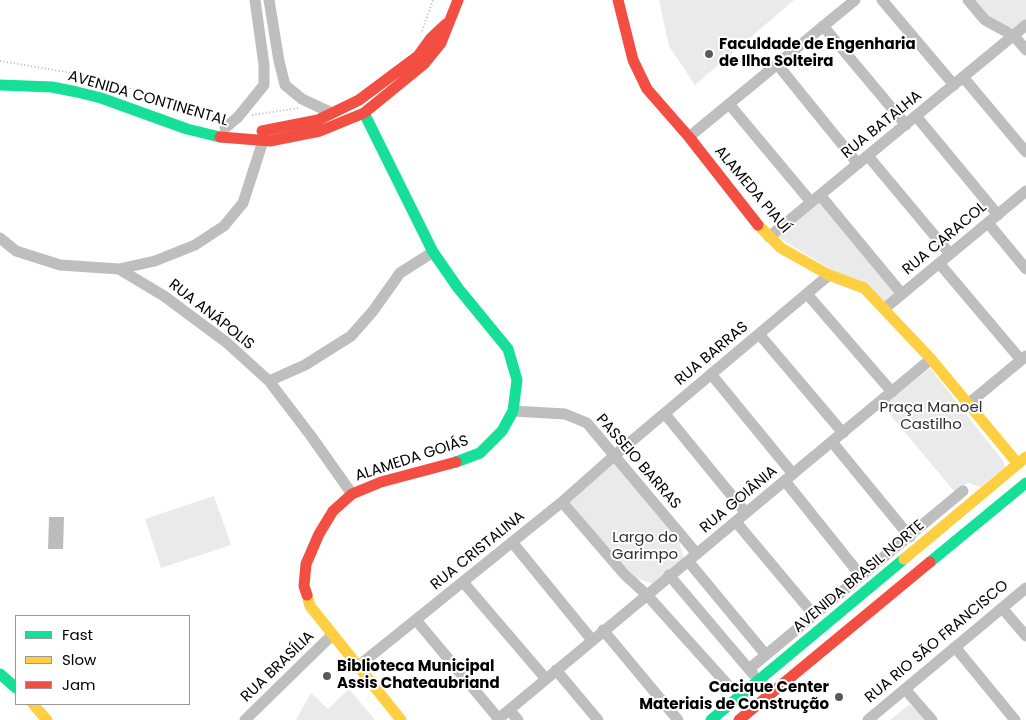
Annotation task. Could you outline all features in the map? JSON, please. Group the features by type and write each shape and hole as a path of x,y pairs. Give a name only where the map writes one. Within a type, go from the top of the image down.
{"street":[{"path":"224,128 238,117 264,85 264,70 255,0"},
{"path":"269,0 285,85 302,99 332,113"},
{"name":"AVENIDA CONTINENTAL","path":"0,86 52,87 77,92 101,98 187,129 218,137 262,141 320,131 364,113 424,64 441,43 458,0"},
{"name":"ALAMEDA PIAUÍ","path":"618,0 633,60 647,89 769,237 796,258 864,288 931,359 968,404 1022,461"},
{"path":"689,138 855,0"},
{"path":"882,0 954,85"},
{"path":"968,0 985,20 1014,36 1026,50"},
{"name":"AVENIDA CONTINENTAL","path":"0,79 52,80 79,85 158,112 224,128 267,131 318,120 359,100 418,56 431,38 449,21"},
{"name":"RUA BATALHA","path":"769,237 1026,25"},
{"path":"823,26 906,125"},
{"path":"777,64 858,164"},
{"path":"264,70 281,68"},
{"path":"963,77 1026,152"},
{"path":"729,104 902,294"},
{"name":"ALAMEDA GOIÁS","path":"364,113 433,252 458,288 508,349 517,380 512,411 502,431 480,453 449,465 381,482 352,494 333,511 319,534 306,564 304,586 310,606 401,720"},
{"path":"916,116 998,214"},
{"path":"119,269 155,261 187,249 224,226 243,203 262,141"},
{"path":"868,156 950,254"},
{"name":"RUA CARACOL","path":"884,309 1026,191"},
{"path":"988,223 1026,269"},
{"name":"RUA ANÁPOLIS","path":"0,238 16,251 60,265 119,269 164,296 226,342 269,382 352,494"},
{"path":"269,382 305,365 351,336 373,311 400,273 433,252"},
{"path":"939,263 1024,358 968,404"},
{"name":"RUA BARRAS","path":"615,456 829,274"},
{"path":"807,294 892,392"},
{"path":"759,334 843,433"},
{"name":"RUA GOIÂNIA","path":"497,719 931,359"},
{"path":"711,374 861,576"},
{"name":"PASSEIO BARRAS","path":"512,411 565,414 587,423 615,456 766,654"},
{"path":"665,414 746,513"},
{"path":"832,442 910,537"},
{"name":"RUA CRISTALINA","path":"357,667 562,502 615,456"},
{"name":"AVENIDA BRASIL NORTE","path":"711,720 1022,461"},
{"path":"739,720 1026,483"},
{"path":"748,669 910,537 963,491"},
{"path":"562,502 625,576 646,594 727,684"},
{"path":"736,522 814,616"},
{"path":"512,542 592,640"},
{"path":"669,576 759,681"},
{"path":"463,582 546,679"},
{"name":"RUA RIO SÃO FRANCISCO","path":"868,720 1026,588"},
{"path":"1002,608 1026,636"},
{"path":"416,620 497,719"},
{"path":"603,630 678,720"},
{"name":"RUA BRASÍLIA","path":"245,720 332,635"},
{"path":"955,647 1015,720"},
{"path":"556,670 598,720"},
{"path":"0,674 15,687"},
{"path":"905,689 932,720"},
{"path":"34,705 46,720"},
{"path":"509,710 518,720"}],"path":[{"path":"420,35 433,0"},
{"path":"0,61 102,78 196,112 238,117 315,106"}],"green space":[{"path":"659,0 794,0 695,85 669,46"},
{"path":"973,0 1026,0 1026,20 1014,31 987,19"},
{"path":"820,201 897,293 886,302 777,237"},
{"name":"Praça Manoel Castilho","path":"930,368 1003,461 1005,467 981,487 968,483 955,492 882,405"},
{"name":"Largo do Garimpo","path":"615,462 677,535 684,559 653,584 626,574 567,502"},
{"path":"214,496 231,545 161,568 145,519"},
{"path":"349,689 375,720 296,720 311,693 328,709"},
{"path":"909,705 919,709 929,720 890,720"}],"shaded area":[{"path":"49,517 64,517 63,549 48,549"}],"traffic: fast":[{"path":"0,85 52,87 77,92 101,98 187,129 220,137"},
{"path":"364,113 433,252 458,288 508,349 517,380 513,411 502,431 480,453 456,462"},
{"path":"930,562 1026,483"},
{"path":"711,720 904,559"},
{"path":"0,674 15,687"}],"traffic: slow":[{"path":"758,225 781,248 829,275 864,288 931,359 1018,464"},
{"path":"904,559 1026,457"},
{"path":"307,595 310,606 401,720"},
{"path":"34,705 47,720"}],"traffic: jam":[{"path":"220,137 270,141 320,131 364,113 424,64 441,43 458,0"},
{"path":"618,0 633,60 647,89 689,137 758,225"},
{"path":"262,131 318,120 359,100 418,56 431,38 446,24"},
{"path":"307,595 304,586 306,564 319,534 333,511 352,494 381,482 456,462"},
{"path":"739,720 930,562"}],"place":[{"name":"Faculdade de Engenharia de Ilha Solteira","path":"709,54"},
{"name":"Biblioteca Municipal Assis Chateaubriand","path":"327,676"},
{"name":"Cacique Center Materiais de Construção","path":"839,697"}]}
